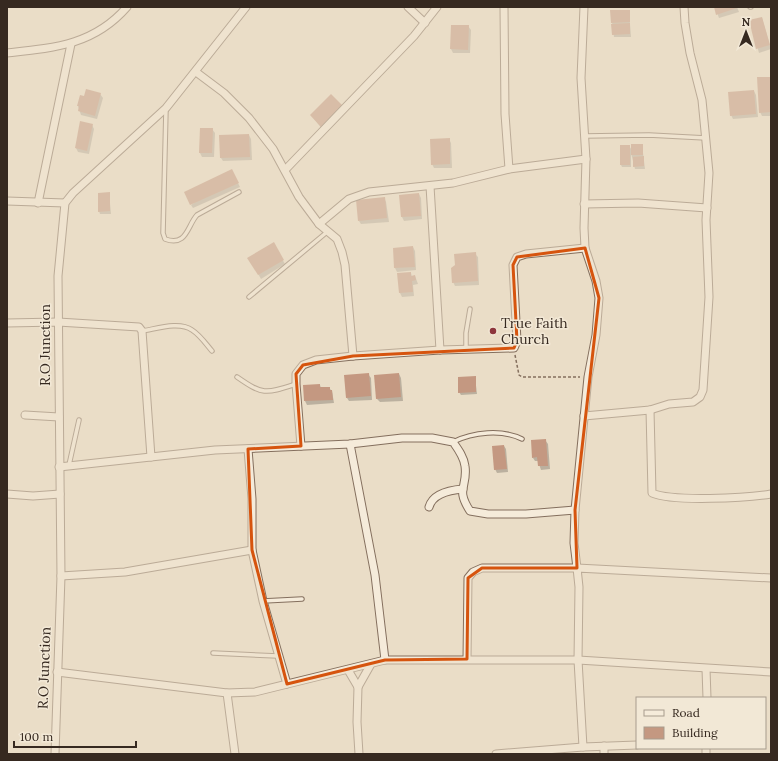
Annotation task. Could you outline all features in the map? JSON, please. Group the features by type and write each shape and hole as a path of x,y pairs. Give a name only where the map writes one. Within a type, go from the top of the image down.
{"street":[{"path":"7,53 71,44 85,39 109,24 128,7"},
{"path":"7,201 65,203 73,193 166,108 246,7"},
{"path":"408,7 425,24"},
{"path":"285,170 414,36 437,7"},
{"path":"504,7 505,114 509,169"},
{"path":"583,747 578,660 579,587 574,543 575,510 588,377 596,336 599,298 596,281 585,248 584,204 586,159 581,78 584,7"},
{"path":"584,416 650,410 668,404 693,402 700,397 703,390 710,297 706,220 710,173 702,100 690,53 684,7"},
{"path":"38,203 71,44"},
{"path":"196,72 224,93 249,118 273,149 300,198 319,224 337,240 345,265 352,356"},
{"path":"319,224 349,199 368,192 453,183 509,169 586,159"},
{"path":"430,186 440,350"},
{"name":"R.O Junction","path":"55,754 60,576 58,276 65,203"},
{"path":"584,204 638,203 707,208"},
{"path":"301,446 296,374 303,365 316,360 352,356 440,350 514,348 517,341 513,265 517,257 526,254 585,248"},
{"path":"7,323 58,322 139,327 142,331 151,457"},
{"path":"650,410 652,493 660,497 731,498 747,498 771,494"},
{"path":"25,415 59,417"},
{"path":"59,467 215,450 350,444 409,438 432,438 453,442 460,452 465,466 463,499 470,511 488,514 526,514 575,510"},
{"path":"350,444 375,575 385,660"},
{"path":"248,449 252,499 252,550 263,601 287,684"},
{"path":"429,507 435,497 453,490 463,489"},
{"path":"7,494 33,496 60,494"},
{"path":"60,576 125,572 252,550"},
{"path":"467,659 468,578 473,572 482,568 577,568 771,578"},
{"path":"57,672 227,693 255,692 385,660 578,660 771,672"},
{"path":"359,754 357,722 358,687 371,664"},
{"path":"706,669 707,697"},
{"path":"348,670 358,687"},
{"path":"227,693 235,754"},
{"path":"496,754 583,747 636,745"},
{"path":"604,746 604,754"}],"lane":[{"path":"166,108 163,233 165,239 171,241 180,239 188,232 193,219 197,215 239,192"},
{"path":"584,136 649,135 706,138"},
{"path":"249,297 327,232"},
{"path":"466,349 466,333 470,308"},
{"path":"142,331 180,326 187,327 194,330 212,350"},
{"path":"237,377 255,389 271,392 296,384"},
{"path":"68,466 79,420"},
{"path":"453,442 474,435 504,433 522,439"},
{"path":"263,601 302,599"},
{"path":"213,653 278,656"}],"path":[{"path":"514,348 519,375 522,377 588,377"}],"highlighted area":[{"path":"585,248 599,298 575,510 577,568 482,568 468,578 467,659 385,660 287,684 252,550 248,449 301,446 296,374 303,365 353,356 514,348 517,341 513,265 517,257"}],"building":[{"path":"714,7 740,7 716,15"},
{"path":"610,10 630,10 630,22 611,23"},
{"path":"762,17 770,45 756,49 749,20"},
{"path":"630,23 630,34 612,35 611,24"},
{"path":"451,25 469,25 468,50 450,49"},
{"path":"757,77 771,77 771,112 759,113"},
{"path":"86,89 101,93 95,116 78,111 79,106 77,106 80,95 84,96"},
{"path":"754,90 756,114 730,116 728,92"},
{"path":"331,94 342,105 321,127 310,115"},
{"path":"80,121 93,124 87,151 75,148"},
{"path":"200,128 213,128 212,153 199,153"},
{"path":"249,134 250,157 220,158 219,135"},
{"path":"450,138 450,164 431,165 430,139"},
{"path":"631,144 643,144 643,155 631,155"},
{"path":"620,145 630,145 630,165 620,165"},
{"path":"644,156 644,166 633,167 633,157"},
{"path":"232,169 239,183 190,205 184,192"},
{"path":"110,192 110,211 98,212 98,193"},
{"path":"419,193 421,216 401,217 399,195"},
{"path":"385,197 387,218 358,221 356,200"},
{"path":"274,242 284,260 258,275 247,258"},
{"path":"413,246 415,267 394,268 393,248"},
{"path":"476,252 478,281 452,283 451,268 455,265 454,254"},
{"path":"411,272 411,276 415,275 416,280 412,281 413,292 399,293 397,273"},
{"path":"369,373 371,396 346,398 344,375"},
{"path":"399,373 401,397 376,399 374,375"},
{"path":"476,376 476,392 458,393 458,377"},
{"path":"320,384 320,387 330,387 330,390 332,390 333,400 304,401 303,385"},
{"path":"546,439 548,466 538,466 537,457 532,458 531,440"},
{"path":"504,445 507,469 494,470 492,446"}],"place":[{"name":"True Faith Church","path":"493,331"}]}
